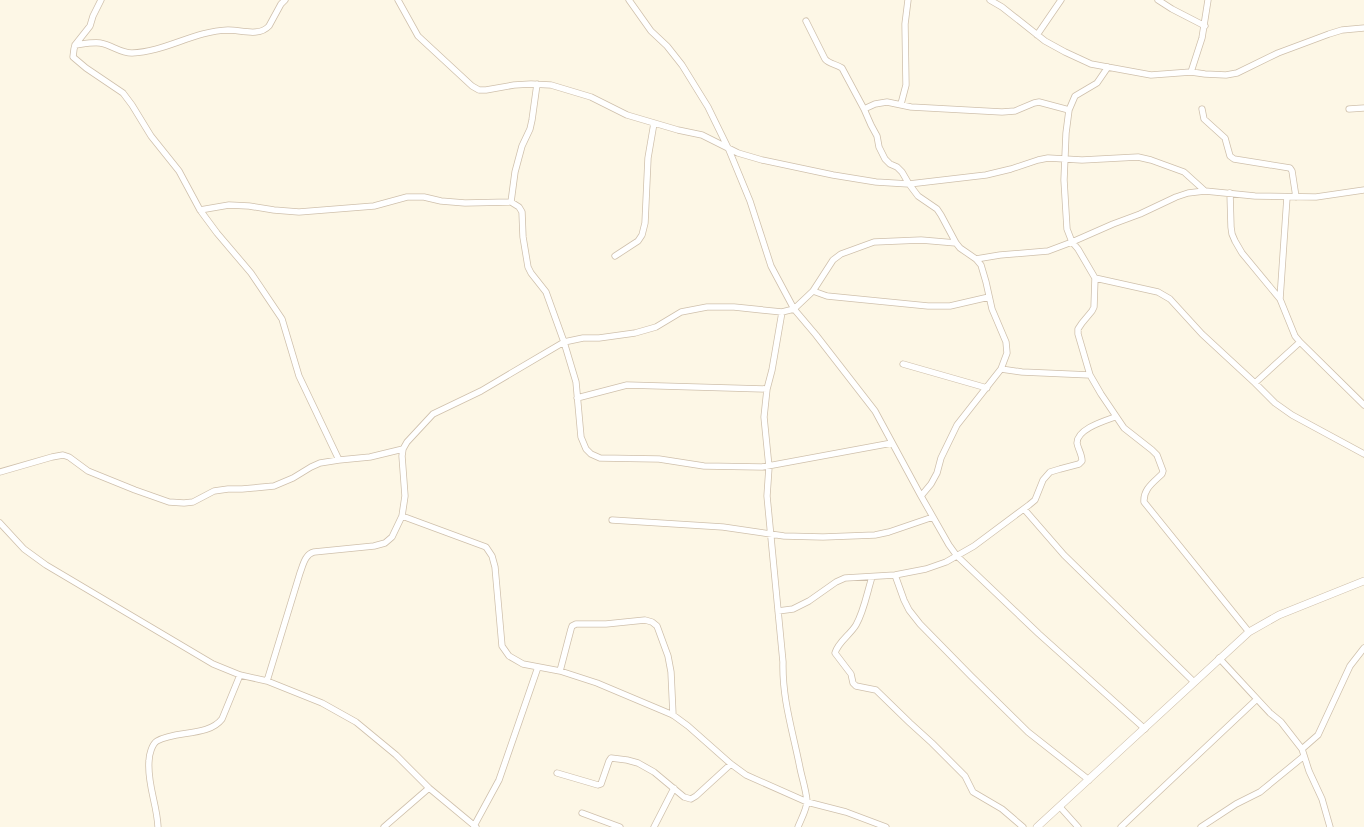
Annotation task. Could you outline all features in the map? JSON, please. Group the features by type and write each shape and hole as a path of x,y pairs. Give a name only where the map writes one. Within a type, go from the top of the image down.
{"street":[{"path":"101,0 90,26 74,49 74,57 86,68 123,93 151,136 179,171 200,210 217,233 251,273 282,320 299,376 339,460"},
{"path":"76,45 100,43 123,52 142,52 208,32 227,30 259,32 269,26 281,4 285,0"},
{"path":"398,0 418,36 472,86 479,90 514,85 551,85 591,97 627,115 702,135 729,150 762,160 833,175 876,182 909,184 986,175 1048,158 1106,160 1124,157 1138,157 1184,172 1205,191"},
{"path":"629,0 652,31 682,64 708,107 729,150 750,201 771,266 794,310 816,335 875,411 949,545 957,556 1039,634 1145,729"},
{"path":"901,104 906,85 906,24 908,0"},
{"path":"990,0 1002,7 1045,41 1065,52 1092,64 1151,75 1191,72 1226,75 1237,73 1278,54 1328,34 1342,30 1364,28"},
{"path":"1037,35 1061,0"},
{"path":"1158,0 1205,26"},
{"path":"1191,72 1205,26 1208,0"},
{"path":"806,21 827,62 837,64 842,68 877,136 879,147 885,159 902,172 918,196 937,209 942,215 956,243 963,251 976,259 980,265 994,315 1006,342 1007,353 1001,369 957,425 941,458 937,474 921,496"},
{"path":"1108,67 1097,83 1075,96 1069,110 1064,158 1065,215 1067,229 1072,242 1078,249 1095,278 1094,307 1078,329 1078,334 1090,375 1115,417 1128,432 1157,455 1162,467 1162,474 1145,491 1144,502 1249,632"},
{"path":"511,202 515,172 522,146 530,129 532,120 537,84"},
{"path":"864,109 875,104 887,102 911,107 1002,112 1015,111 1039,102 1069,110"},
{"path":"1348,109 1364,108"},
{"path":"1202,109 1204,119 1225,138 1230,156 1290,168 1292,171 1296,197"},
{"path":"615,256 638,241 644,229 648,158 654,123"},
{"path":"976,259 1000,255 1048,251 1140,214 1176,197 1205,191 1287,197 1316,197 1364,190"},
{"path":"1230,193 1232,234 1246,259 1280,299 1295,336 1364,405"},
{"path":"200,210 229,205 299,212 374,206 407,197 424,197 441,201 465,203 511,202 519,207 522,212 523,237 528,267 546,292 564,342 576,382 581,437 586,449 591,454 600,458 659,459 704,466 769,467 892,443"},
{"path":"1280,299 1287,197"},
{"path":"267,681 306,557 310,553 314,552 374,546 385,543 392,537 402,516 405,496 402,456 403,449 407,442 433,414 481,391 564,342 583,338 599,338 635,333 656,327 680,312 707,307 734,307 782,312 794,310 813,291 833,260 841,254 860,246 874,242 888,241 921,240 956,243"},
{"path":"1095,278 1158,292 1170,299 1202,334 1275,403 1292,415 1364,454"},
{"path":"813,291 827,296 928,306 950,306 989,298"},
{"path":"782,312 772,370 767,389 764,417 769,467 767,496 783,662 784,694 807,802 798,827"},
{"path":"1255,383 1300,342"},
{"path":"903,364 987,388"},
{"path":"1001,369 1022,372 1090,375"},
{"path":"577,398 627,385 767,389"},
{"path":"778,611 793,609 809,601 836,582 845,578 872,578 926,570 957,556 994,532 1011,517 1035,500 1043,480 1050,472 1079,464 1082,461 1082,458 1077,441 1079,435 1084,431 1115,417"},
{"path":"0,472 63,455 69,457 88,470 135,490 169,502 193,502 214,491 274,486 293,478 315,465 339,460 370,457 403,449"},
{"path":"1024,509 1064,555 1194,682"},
{"path":"402,516 486,547 492,556 495,567 502,646 509,656 522,664 560,672 597,683 673,715 746,775 807,802 846,812 886,827"},
{"path":"612,520 723,527 784,536 823,537 865,536 889,532 933,516"},
{"path":"0,522 24,549 46,565 213,664 240,674 267,681 322,703 356,722 396,755 429,788 475,826 498,780 538,667"},
{"path":"895,575 906,605 920,624 1028,732 1089,780"},
{"path":"872,578 860,617 855,627 835,653 851,674 852,683 856,686 876,690 965,776 973,792 1002,808 1023,827"},
{"path":"1037,827 1249,632 1279,615 1364,581"},
{"path":"560,672 572,626 576,624 606,624 645,620 652,622 657,626 668,656 673,715"},
{"path":"1302,749 1318,735 1350,666 1364,648"},
{"path":"1219,658 1257,699 1281,722 1302,749 1309,771 1322,799 1330,827"},
{"path":"158,827 157,815 150,786 149,760 153,746 156,742 166,738 210,728 218,724 222,719 240,674"},
{"path":"1121,827 1257,699"},
{"path":"1200,827 1236,804 1260,792 1304,756"},
{"path":"557,773 598,785 601,784 611,758 627,760 638,763 654,772 684,797 691,798 696,796 731,764"},
{"path":"384,827 429,788"},
{"path":"654,827 674,788"},
{"path":"1060,807 1078,827"},
{"path":"582,813 620,827"}]}
